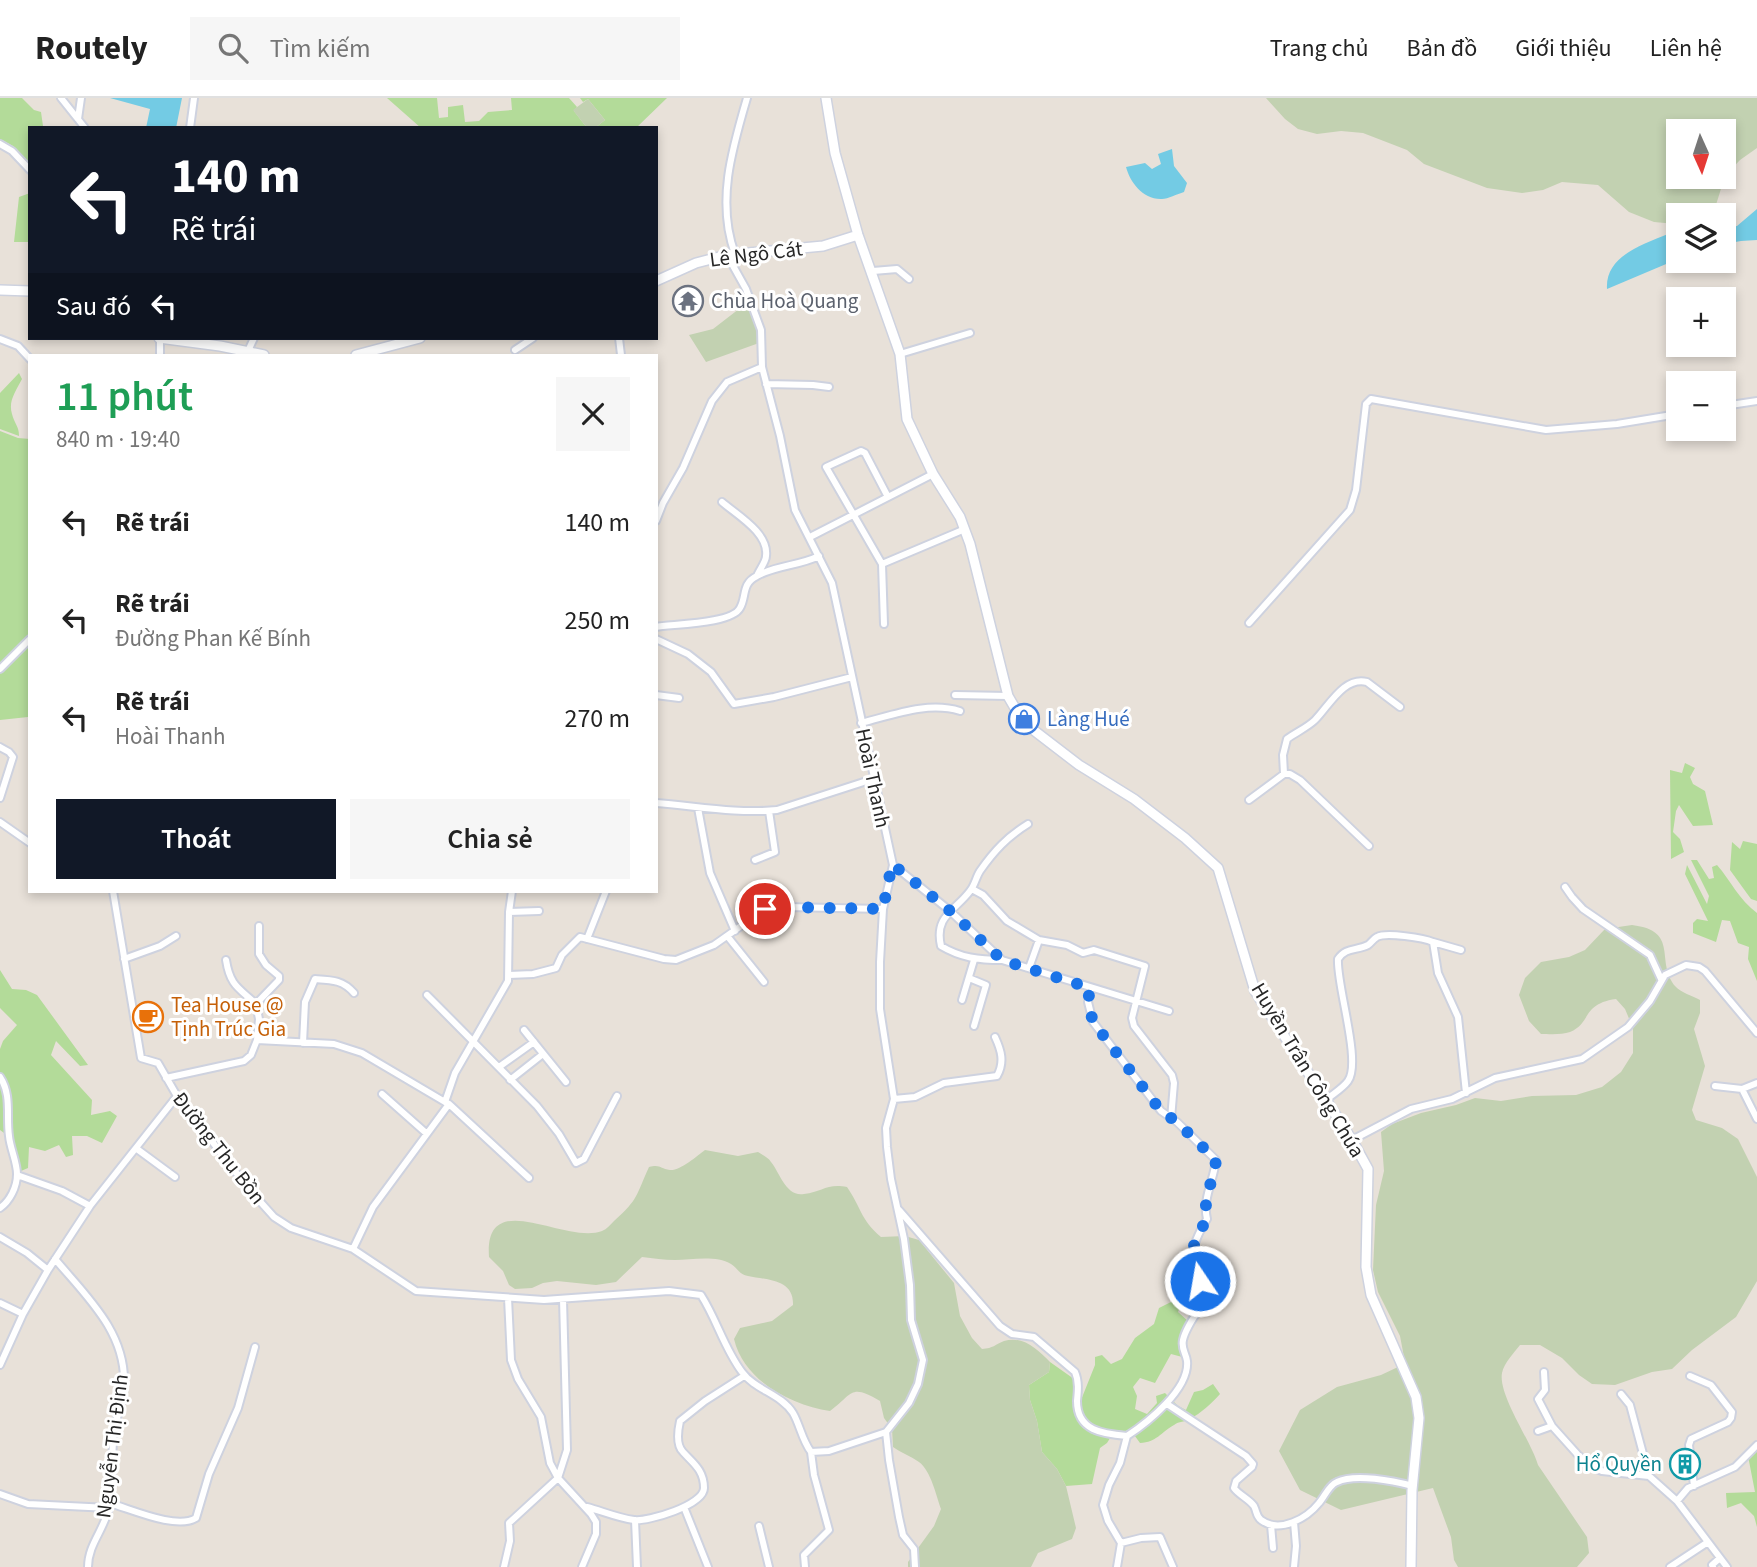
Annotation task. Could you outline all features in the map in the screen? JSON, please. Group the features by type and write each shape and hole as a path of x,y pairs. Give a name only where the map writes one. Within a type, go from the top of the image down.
{"street":[{"path":"61,98 83,126"},
{"path":"78,119 82,98"},
{"path":"190,126 194,98"},
{"name":"Hoài Thanh","path":"747,98 732,151 727,186 731,254 761,330 762,367 795,510 831,583 892,864 883,909 880,1009 894,1099 886,1128 891,1179 911,1286 911,1320 923,1360 918,1384 909,1403 886,1432"},
{"name":"Huyền Trân Công Chúa","path":"826,98 835,153 858,235 873,271 900,354 907,419 933,474 965,528 983,589 1008,696 1023,722 1079,765 1134,799 1185,838 1218,868 1255,991 1368,1169 1366,1267 1371,1295 1416,1397 1419,1418 1413,1486 1411,1567"},
{"path":"0,144 12,151 28,168"},
{"name":"Lê Ngô Cát","path":"658,280 696,262 731,254 823,246 858,235"},
{"path":"873,271 897,269 909,279"},
{"path":"0,290 28,291"},
{"path":"900,354 970,333"},
{"path":"0,339 18,346 28,357"},
{"path":"169,340 220,350 260,354"},
{"path":"248,351 253,340"},
{"path":"515,350 530,340"},
{"path":"359,354 389,342"},
{"path":"658,516 683,468 712,401 727,382 762,367"},
{"path":"766,384 829,387"},
{"path":"1249,623 1350,510 1356,490 1366,404 1371,399 1546,430 1617,424 1666,416"},
{"path":"1736,404 1757,401"},
{"path":"884,624 882,564 826,467 861,451 865,453 888,497"},
{"path":"810,537 933,474"},
{"path":"722,502 761,538 766,560 757,576"},
{"path":"882,564 965,528"},
{"path":"658,627 699,623 736,613 747,583 757,576 777,568 799,565 819,556"},
{"path":"658,640 688,654 711,672 734,704 852,677"},
{"path":"0,669 28,641"},
{"path":"1284,774 1283,755 1287,739 1315,720 1347,685 1356,681 1367,682 1400,707"},
{"path":"658,695 679,698"},
{"path":"955,695 1008,696"},
{"path":"861,723 941,706 960,711"},
{"path":"0,747 13,757 0,798"},
{"path":"1249,800 1284,774 1290,774 1300,780 1369,846"},
{"path":"658,803 676,803 698,808 769,811 873,779"},
{"path":"698,808 710,873 735,931"},
{"path":"754,860 775,852 769,811"},
{"path":"0,822 28,842"},
{"path":"1028,824 1003,841 979,872 972,889 949,910 941,926 941,946 974,960 1002,960 1168,1011"},
{"path":"892,864 949,910 1002,960"},
{"path":"1565,887 1583,909 1650,955 1661,979"},
{"path":"972,889 983,895 1007,921 1039,940 1067,945 1083,953 1094,950 1145,966 1132,1011 1134,1026 1172,1075 1174,1083 1171,1119"},
{"name":"Đường Thu Bồn","path":"113,893 141,1058 158,1063 177,1096 248,1188 274,1217 291,1228 353,1250 416,1291 563,1299 669,1291 701,1295 711,1309 723,1343 744,1376"},
{"path":"353,1250 373,1206 398,1175 447,1103 455,1073 504,991 509,975 512,893"},
{"path":"587,939 605,893"},
{"path":"509,975 533,974 556,968 562,955 580,937 676,960 728,937 765,909 883,909"},
{"path":"509,912 538,911"},
{"path":"256,1004 279,980 279,976 266,965 260,954 260,926"},
{"path":"124,959 160,946 176,936"},
{"path":"1326,1100 1345,1084 1350,1075 1349,1031 1338,964 1341,955 1349,949 1370,944 1381,936 1426,939 1461,950"},
{"path":"728,937 764,982"},
{"path":"1029,968 1039,940"},
{"path":"1433,942 1438,973 1458,1017 1466,1093"},
{"path":"166,1077 244,1061 251,1055 257,1040 259,1019 256,1004 233,984 226,960"},
{"path":"962,1000 974,960"},
{"path":"1352,1140 1411,1109 1452,1099 1495,1078 1582,1059 1628,1027 1650,1001 1661,979 1679,967 1699,967 1715,982 1757,1033"},
{"path":"969,978 986,985 974,1026"},
{"path":"303,1043 305,1002 315,979 337,980 348,985 354,993"},
{"path":"898,1208 1000,1326 1012,1334 1034,1336 1075,1372 1078,1380 1077,1410 1086,1426 1096,1432 1127,1436 1148,1422 1167,1404 1182,1381 1187,1362 1183,1352 1184,1336 1207,1297 1192,1262 1193,1242 1207,1219 1205,1208 1216,1160 1161,1111 1093,1022 1088,1002 1090,988"},
{"path":"427,995 537,1106 559,1134 576,1163 584,1159 617,1096"},
{"path":"524,1030 566,1082"},
{"path":"894,1099 915,1097 944,1083 997,1076 1001,1068 1002,1052 995,1037"},
{"path":"257,1040 334,1044 362,1053 447,1103 529,1178"},
{"path":"499,1068 534,1042"},
{"path":"510,1080 543,1054"},
{"path":"0,1077 8,1097 7,1120 17,1175 10,1199 0,1208"},
{"path":"1715,1086 1742,1089 1757,1083"},
{"path":"1742,1089 1757,1119"},
{"path":"382,1094 426,1133"},
{"path":"0,1365 23,1314 55,1259 90,1206 177,1096"},
{"path":"137,1149 175,1177"},
{"path":"17,1175 61,1191 90,1206"},
{"path":"0,1237 27,1253 48,1270"},
{"name":"Nguyễn Thị Định","path":"55,1259 106,1322 122,1358 124,1386 114,1433 109,1506 89,1553 88,1567"},
{"path":"508,1298 511,1360 518,1379 541,1417 550,1463 558,1478 595,1519 597,1530 582,1567"},
{"path":"504,1567 510,1541 509,1523 558,1478 567,1450 563,1299"},
{"path":"0,1303 23,1314"},
{"path":"0,1340 9,1344"},
{"path":"0,1494 28,1504 109,1506 184,1523 196,1518 209,1474 238,1408 255,1347"},
{"path":"1544,1372 1545,1390 1538,1399 1552,1426 1578,1455 1592,1467 1602,1471 1649,1476"},
{"path":"585,1507 635,1520 648,1520 684,1507 702,1495 704,1488 696,1464 681,1450 678,1435 680,1421 744,1376 792,1411 811,1452 814,1475 829,1530 804,1555 805,1567"},
{"path":"1690,1376 1712,1384 1732,1412 1730,1420 1721,1426 1690,1439 1694,1486"},
{"path":"1621,1394 1630,1405 1649,1476 1677,1501 1727,1567"},
{"path":"1167,1404 1252,1462 1252,1467 1236,1481 1234,1488 1253,1506 1261,1520 1271,1525 1294,1522 1311,1511 1338,1481 1374,1479 1413,1486"},
{"path":"1538,1431 1552,1426"},
{"path":"811,1452 829,1451 886,1432 899,1517 903,1535 914,1549 915,1567"},
{"path":"1117,1567 1121,1543 1108,1521 1103,1505 1120,1463 1127,1436"},
{"path":"1677,1501 1688,1488 1735,1466 1757,1446"},
{"path":"684,1507 708,1567"},
{"path":"635,1520 638,1567"},
{"path":"1294,1522 1294,1567"},
{"path":"1271,1525 1273,1549"},
{"path":"759,1526 769,1567"},
{"path":"1121,1543 1160,1537 1173,1567"},
{"path":"1670,1567 1708,1542"},
{"path":"1711,1566 1720,1558"}],"green space":[{"path":"0,98 22,98 34,110 41,112 43,126 28,126 28,162 13,146 0,139"},
{"path":"387,98 437,98 439,118 448,117 448,107 463,105 465,122 479,121 488,112 512,110 511,98 569,98 577,107 574,111 585,126 419,126"},
{"path":"580,98 667,98 638,126 598,126 605,120 588,99 583,102"},
{"path":"1266,98 1757,98 1757,148 1736,164 1736,119 1666,119 1666,189 1721,189 1717,203 1666,203 1666,223 1654,222 1629,212 1598,185 1562,182 1543,190 1522,193 1487,188 1424,164 1407,150 1363,133 1341,131 1317,134 1298,129"},
{"path":"588,99 605,120 598,126 585,126 573,110"},
{"path":"28,194 28,242 14,242 19,197"},
{"path":"748,302 758,326 759,343 706,362 689,335 713,329"},
{"path":"19,373 22,379 11,405 19,436 0,429 0,393"},
{"path":"0,431 28,439 28,717 0,720"},
{"path":"1685,763 1695,768 1690,777 1693,784 1705,791 1713,825 1693,826 1679,805 1673,832 1680,839 1684,852 1671,859 1670,770 1682,773"},
{"path":"1743,841 1757,844 1757,901 1751,899 1730,870 1732,842 1740,849"},
{"path":"1691,860 1697,860 1709,879 1714,878 1712,867 1717,865 1740,896 1757,913 1757,981 1748,959 1749,947 1738,943 1730,921 1722,920 1716,942 1693,933 1693,923 1697,919 1708,921 1685,874 1687,865 1707,904 1709,896"},
{"path":"1632,925 1647,928 1656,934 1662,941 1667,968 1676,987 1700,1000 1700,1013 1694,1029 1705,1066 1692,1110 1696,1120 1722,1128 1738,1139 1757,1177 1757,1281 1736,1317 1692,1350 1672,1369 1652,1372 1615,1385 1592,1384 1562,1358 1540,1345 1520,1345 1503,1369 1505,1393 1538,1465 1587,1537 1589,1553 1577,1567 1458,1567 1454,1560 1451,1537 1433,1488 1341,1510 1300,1490 1279,1451 1300,1410 1337,1387 1381,1375 1398,1367 1404,1357 1400,1336 1378,1292 1373,1270 1376,1205 1384,1171 1381,1132 1392,1124 1421,1113 1475,1098 1501,1101 1532,1096 1576,1095 1602,1087 1621,1072 1633,1053 1633,1028 1625,1009 1616,999 1597,1005 1582,1024 1570,1032 1541,1034 1529,1021 1519,995 1525,978 1541,962 1569,957 1585,950 1605,929"},
{"path":"0,970 12,989 26,990 37,995 88,1065 80,1066 56,1041 51,1055 92,1100 91,1115 110,1111 117,1116 102,1143 87,1136 72,1136 73,1155 66,1157 59,1145 45,1151 29,1147 28,1168 21,1171 11,1138 0,1130 0,1049 3,1041 17,1025 0,1008"},
{"path":"705,1150 738,1156 758,1152 770,1160 788,1188 798,1194 834,1186 847,1187 865,1219 881,1237 905,1236 919,1240 954,1283 960,1316 972,1338 982,1349 1004,1341 1018,1340 1035,1349 1050,1362 1049,1372 1029,1385 1030,1400 1042,1452 1057,1469 1066,1486 1076,1528 1072,1539 1038,1553 1031,1567 908,1567 908,1562 934,1526 941,1509 927,1471 916,1460 893,1447 892,1429 884,1418 880,1401 857,1392 830,1411 800,1403 785,1397 758,1379 739,1354 734,1339 740,1328 772,1321 793,1305 789,1290 778,1282 745,1275 725,1261 642,1257 616,1282 596,1285 557,1281 532,1288 515,1289 509,1285 503,1271 489,1257 491,1236 499,1225 513,1221 586,1233 604,1230 633,1202 649,1167 674,1170"},
{"path":"1184,1269 1194,1275 1197,1286 1184,1296 1178,1312 1189,1322 1180,1336 1186,1358 1171,1354 1155,1383 1140,1378 1133,1387 1137,1396 1135,1409 1147,1414 1157,1403 1156,1396 1165,1393 1186,1410 1194,1392 1213,1384 1220,1394 1198,1414 1176,1424 1151,1441 1140,1443 1132,1432 1115,1430 1107,1443 1100,1448 1092,1484 1066,1486 1057,1469 1042,1452 1029,1385 1049,1372 1050,1362 1074,1379 1074,1400 1081,1400 1095,1365 1095,1357 1102,1355 1111,1364 1122,1359 1135,1338 1154,1324 1159,1308 1173,1301 1174,1270"},
{"path":"1757,1446 1757,1527 1754,1516 1741,1503 1727,1508 1726,1493 1755,1492 1748,1456"}],"water":[{"path":"110,98 182,98 176,126 146,126 150,109"},
{"path":"1172,149 1174,166 1187,183 1184,192 1164,199 1149,197 1134,184 1126,167 1145,163 1152,169 1161,164 1158,154"},
{"path":"1757,209 1757,240 1736,242 1737,226"},
{"path":"1666,235 1666,264 1607,289 1612,268 1627,253"}],"place":[{"name":"Chùa Hoà Quang","path":"688,301"},
{"name":"Làng Hué","path":"1024,719"},
{"name":"Tea House @ Tịnh Trúc Gia","path":"148,1017"},
{"name":"Hổ Quyền","path":"1685,1464"}],"route":[{"path":"765,909 883,909 892,864 949,910 1002,960 1090,988 1088,1002 1093,1022 1161,1111 1177,1122 1216,1160 1205,1208 1207,1219 1193,1242 1192,1262 1200,1281"}]}
